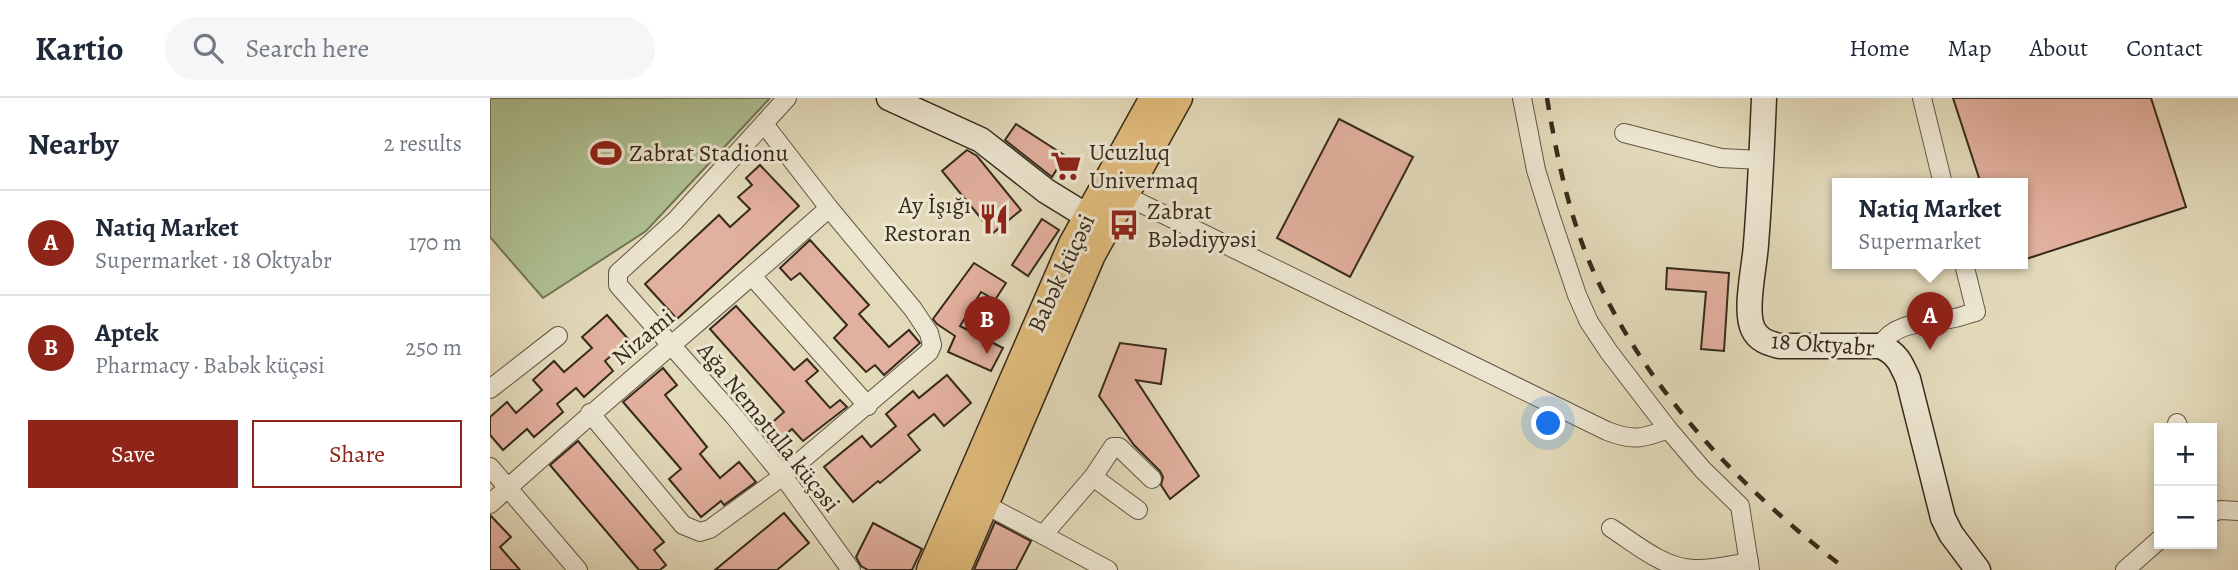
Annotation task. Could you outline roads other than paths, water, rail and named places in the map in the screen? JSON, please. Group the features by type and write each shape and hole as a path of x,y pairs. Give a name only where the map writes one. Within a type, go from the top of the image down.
{"main road":[{"name":"Babək küçəsi","path":"957,570 1080,281 1097,223 1153,98"},
{"name":"Babək küçəsi","path":"930,570 1057,276 1097,223 1126,196 1179,98"}],"street":[{"path":"590,413 682,525 700,532 710,529 783,476 929,352 932,345 929,333 913,309 828,208 764,124 788,98"},
{"path":"889,98 981,140 1046,191 1097,223"},
{"path":"1522,98 1536,170 1577,295 1589,322 1668,429 1703,470 1740,506 1750,566 1693,569 1675,566 1657,558 1611,528"},
{"name":"18 Oktyabr","path":"1764,98 1750,308 1750,321 1757,337 1779,346 1880,346 1892,351 1899,359 1908,379 1943,518 1951,534 1979,570"},
{"path":"1922,98 1942,178"},
{"name":"Ağa Nemətulla küçəsi","path":"764,124 675,221 618,273 618,285 783,476 851,570"},
{"path":"1624,133 1721,158 1761,160"},
{"path":"1126,196 1607,431 1627,439 1641,439 1668,429"},
{"name":"Nizami","path":"490,503 828,208"},
{"path":"1880,346 1885,338 1903,326 1976,312 1965,269"},
{"path":"752,276 868,406"},
{"path":"490,389 558,336"},
{"path":"1043,535 1093,477 1113,447 1119,447 1152,479"},
{"path":"490,467 578,570"},
{"path":"1093,477 1139,510"},
{"path":"986,505 1108,570"},
{"path":"2217,512 2238,511"},
{"path":"2125,570 2154,544"}],"railway":[{"path":"1547,98 1560,167 1587,256 1618,321 1644,362 1672,401 1737,474 1772,508 1847,570"}],"place":[{"name":"Zabrat Stadionu","path":"606,153"},
{"name":"Ucuzluq Univermaq","path":"1066,166"},
{"name":"Ay İşığı Restoran","path":"994,219"},
{"name":"Zabrat Bәlәdiyyәsi","path":"1124,225"},
{"name":"Natiq Market","path":"1930,350"},
{"name":"Aptek","path":"987,354"}]}
